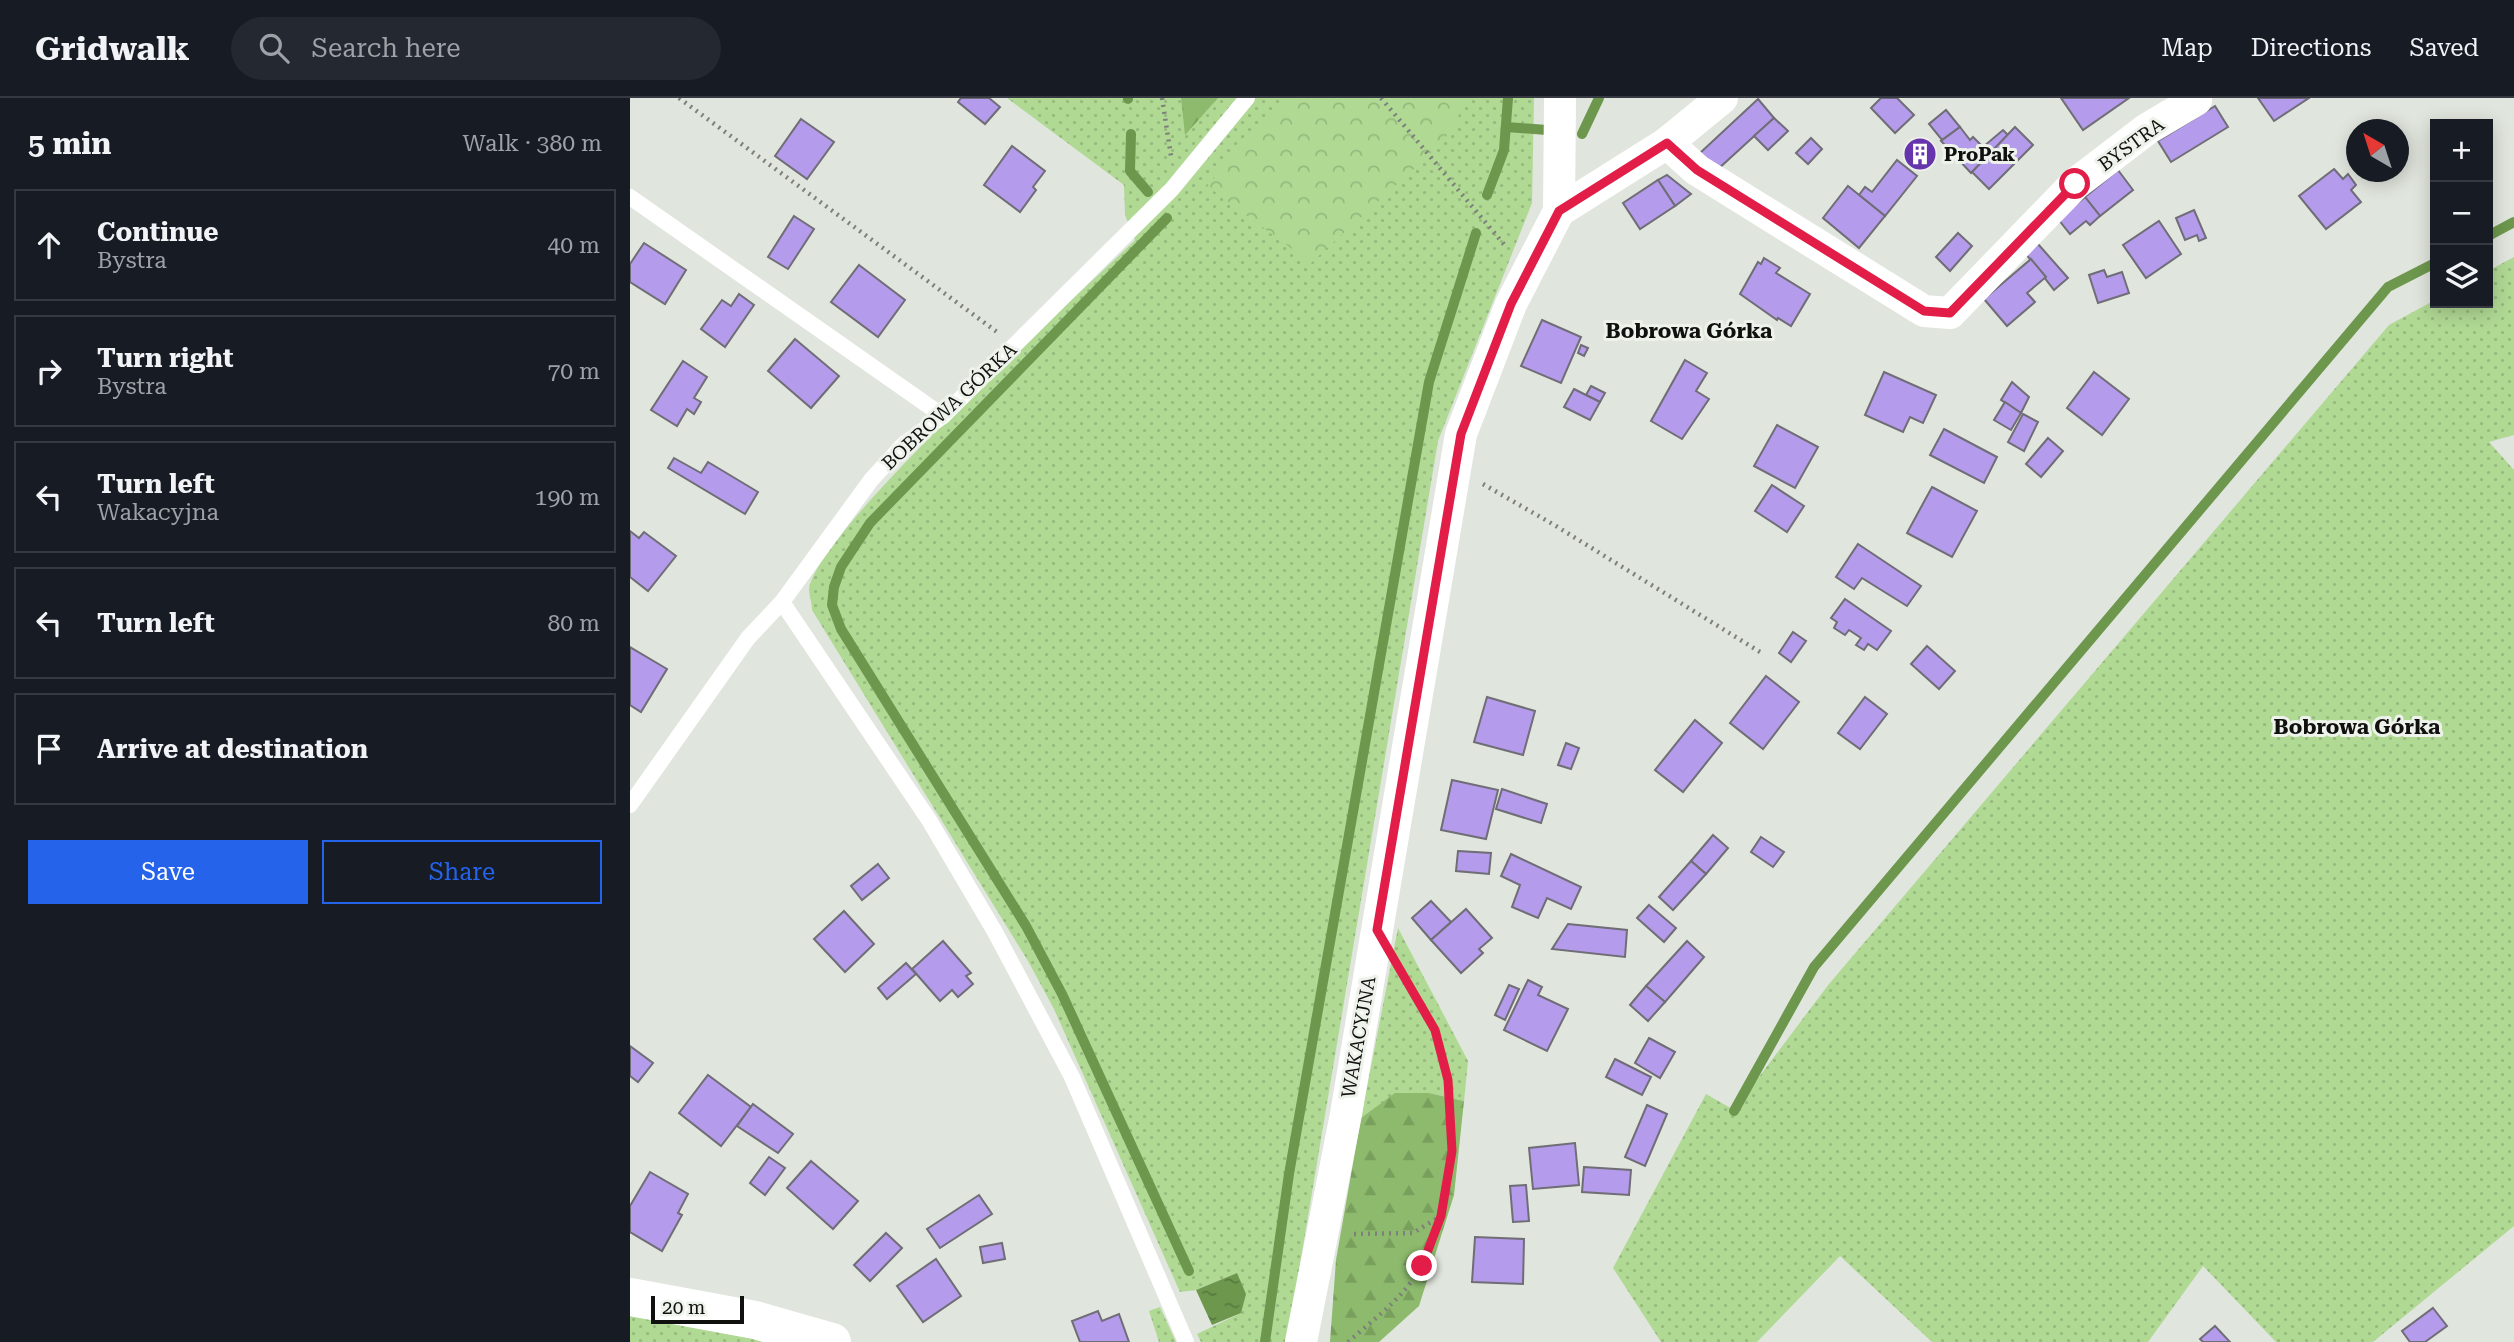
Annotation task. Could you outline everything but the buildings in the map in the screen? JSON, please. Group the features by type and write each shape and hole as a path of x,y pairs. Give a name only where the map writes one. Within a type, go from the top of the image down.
{"street":[{"name":"WAKACYJNA","path":"1301,1342 1377,930 1461,434 1511,304 1559,211 1560,98"},
{"path":"1559,211 1667,143 1722,98"},
{"name":"BYSTRA","path":"1667,143 1697,170 1924,311 1950,313 2075,184 2147,129 2196,100"},
{"path":"630,1297 755,1320 832,1342"}],"lane":[{"name":"BOBROWA GÓRKA","path":"630,805 748,638 782,602 871,480 904,444 943,416 1172,189 1247,98"},
{"path":"630,197 943,416"},
{"path":"782,602 929,820 995,932 1072,1077 1186,1342"}],"path":[{"path":"679,98 1015,345"},
{"path":"1162,98 1173,168 1172,189"},
{"path":"1381,98 1528,272"},
{"path":"1455,468 1556,526 1760,652"},
{"path":"1348,1342 1397,1299 1422,1266 1441,1216 1452,1151 1448,1080 1435,1030 1377,930"},
{"path":"1322,1236 1413,1233 1441,1216"}],"green space":[{"path":"1007,98 1534,98 1532,203 1438,441 1287,1342 1201,1342 1197,1334 1241,1313 1237,1273 1196,1290 1180,1292 1054,1009 1028,961 812,610 809,589 823,559 856,517 954,413 1135,240 1125,215 1124,185"},
{"path":"1181,98 1218,98 1185,135"},
{"path":"1284,98 1469,98 1443,142 1311,263 1207,186"},
{"path":"2514,257 2514,435 2489,442 2514,470 2514,1226 2373,1342 2276,1342 2203,1266 2148,1342 1932,1342 1840,1256 1757,1342 1661,1342 1613,1268 1706,1094 1734,1110 1829,984 2389,325 2430,303 2430,308 2493,308 2493,268"},
{"path":"1398,928 1468,1061 1464,1101 1429,1093 1361,1118"},
{"path":"1395,1093 1429,1093 1464,1101 1454,1195 1419,1306 1379,1342 1330,1342 1336,1260 1361,1118"},
{"path":"1160,1307 1176,1342 1159,1342 1149,1311"},
{"path":"630,1312 773,1342 630,1342"}],"water":[{"path":"1237,1273 1246,1294 1241,1313 1212,1325 1196,1290"}],"waterway":[{"path":"1487,195 1504,150 1508,98"},
{"path":"1582,134 1599,98"},
{"path":"1506,127 1547,130"},
{"path":"1131,134 1130,171 1148,192"},
{"path":"1167,218 870,523 841,567 834,587 832,605 841,629 1026,926 1062,994 1189,1271"},
{"path":"2493,233 2514,222"},
{"path":"1265,1342 1289,1174 1429,382 1476,233"},
{"path":"1734,1111 1814,967 2388,287 2430,266"}],"place":[{"name":"ProPak","path":"1920,154"}],"district":[{"name":"Bobrowa Górka","path":"1689,331"},
{"name":"Bobrowa Górka","path":"2357,727"}],"route":[{"path":"1422,1266 1441,1216 1452,1151 1448,1080 1435,1030 1377,930 1461,434 1511,304 1559,211 1667,143 1697,170 1924,311 1950,313 2075,184"}]}
